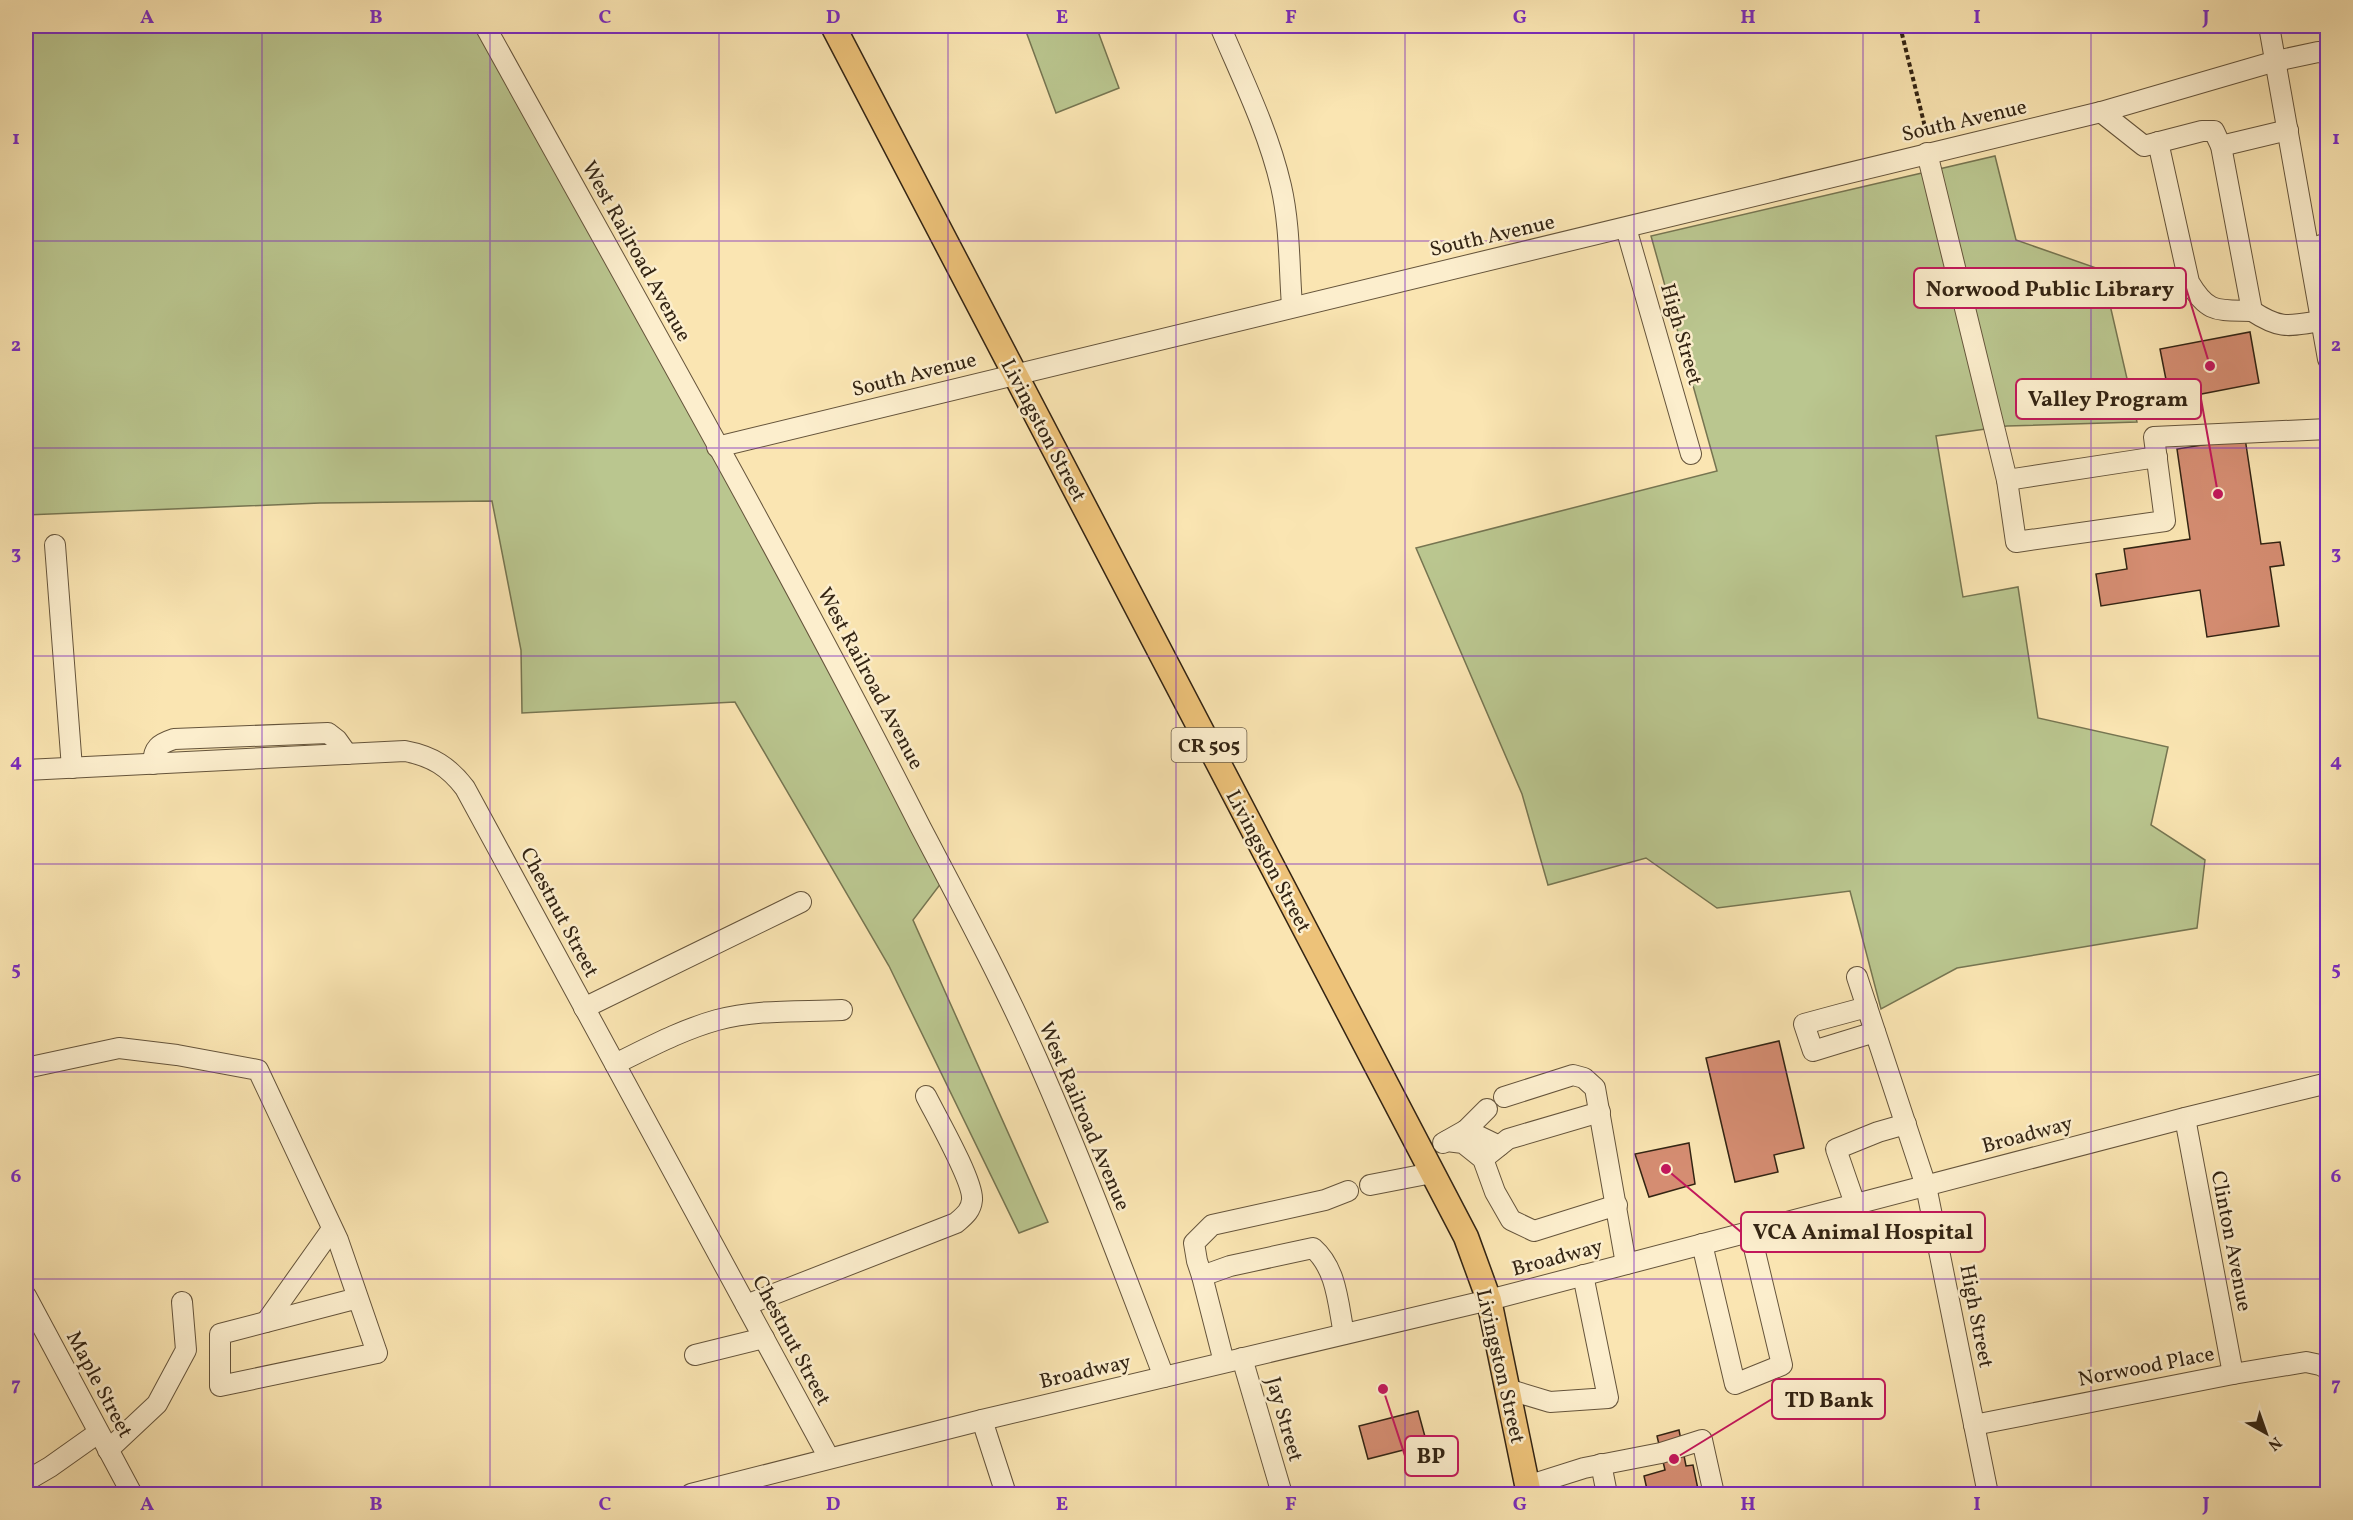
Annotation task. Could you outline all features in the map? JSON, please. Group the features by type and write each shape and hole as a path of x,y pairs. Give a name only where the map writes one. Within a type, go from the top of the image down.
{"main road":[{"name":"Livingston Street","path":"833,26 1466,1237 1489,1300 1528,1490"}],"street":[{"name":"West Railroad Avenue","path":"485,26 792,579 986,951 1078,1154 1164,1377"},
{"path":"1220,26 1268,142 1281,188 1287,230 1292,306"},
{"path":"2269,26 2328,359"},
{"name":"South Avenue","path":"717,447 2101,112 2276,61 2318,52 2328,53"},
{"path":"2101,112 2144,146 2214,131 2222,146 2252,311"},
{"path":"2222,146 2288,130"},
{"path":"2158,142 2189,282 2200,301 2218,310 2252,311 2267,321 2284,327 2321,321"},
{"path":"1927,153 2007,480 2016,542 2165,521 2154,437 2328,429"},
{"name":"High Street","path":"1626,228 1691,454"},
{"path":"2308,249 2328,243"},
{"path":"2007,480 2157,458"},
{"path":"55,545 72,768"},
{"name":"Chestnut Street","path":"26,770 405,751 440,763 454,774 465,788 829,1458"},
{"path":"584,1008 801,902"},
{"name":"High Street","path":"1857,977 1926,1186 1988,1494"},
{"path":"1867,1007 1804,1024 1813,1050 1875,1032"},
{"path":"615,1064 688,1029 720,1019 754,1013 842,1010"},
{"path":"26,1068 120,1048 177,1055 258,1070 332,1229 358,1298 377,1353 220,1386 220,1334 358,1298"},
{"path":"1504,1097 1573,1075 1584,1078 1595,1088 1626,1264"},
{"name":"Broadway","path":"691,1494 982,1420 1489,1300 2185,1118 2328,1083"},
{"path":"746,1305 956,1222 968,1213 972,1198 968,1181 926,1096"},
{"path":"1379,1183 1427,1164 1447,1141 1466,1130 1487,1109"},
{"path":"1483,1159 1508,1138 1600,1112"},
{"name":"Clinton Avenue","path":"2185,1118 2233,1374"},
{"path":"1855,1204 1836,1149 1878,1132 1906,1124"},
{"path":"1466,1130 1498,1146"},
{"path":"1447,1141 1463,1143 1483,1159 1495,1192 1511,1220 1534,1231 1617,1205"},
{"name":"Jay Street","path":"1282,1494 1202,1276 1194,1244 1212,1225 1324,1200 1348,1191"},
{"path":"266,1322 332,1229"},
{"path":"1702,1244 1735,1384 1782,1365 1750,1231"},
{"path":"1202,1276 1230,1266 1313,1248 1322,1255 1331,1269 1344,1334"},
{"path":"1508,1389 1550,1402 1608,1398 1583,1275"},
{"name":"Maple Street","path":"26,1296 132,1494"},
{"path":"26,1481 103,1442 157,1404 186,1350 182,1302"},
{"path":"695,1355 764,1338"},
{"name":"Norwood Place","path":"1974,1425 2233,1374 2306,1362 2328,1369"},
{"path":"982,1420 1006,1494"},
{"path":"1528,1490 1601,1464 1661,1454 1702,1440 1714,1494"},
{"path":"1601,1464 1607,1494"}],"path":[{"path":"1900,26 1926,131"}],"green space":[{"path":"26,26 490,26 945,878 913,920 1048,1222 1019,1233 889,966 735,702 522,713 521,650 492,501 320,503 26,515"},
{"path":"1024,26 1096,26 1119,88 1056,113"},
{"path":"1995,156 2016,240 2102,270 2137,422 2007,426 1936,436 1963,597 2018,587 2038,718 2168,747 2151,825 2205,860 2197,928 1957,968 1881,1009 1850,891 1717,908 1646,858 1548,885 1522,794 1416,548 1717,471 1651,236"}],"building":[{"path":"2250,332 2259,383 2170,400 2160,349"},
{"path":"2245,438 2261,544 2280,542 2284,565 2270,567 2279,626 2207,637 2200,590 2101,606 2096,574 2127,569 2124,549 2190,539 2177,449"},
{"path":"1779,1041 1804,1148 1774,1155 1778,1172 1735,1182 1706,1058"},
{"path":"1689,1143 1695,1184 1649,1197 1635,1154"},
{"path":"1418,1411 1427,1444 1368,1459 1359,1426"},
{"path":"1679,1430 1686,1466 1693,1465 1699,1494 1648,1494 1644,1476 1665,1470 1657,1436"}],"place":[{"name":"Norwood Public Library","path":"2210,366"},
{"name":"Valley Program","path":"2218,494"},
{"name":"VCA Animal Hospital","path":"1666,1169"},
{"name":"BP","path":"1383,1389"},
{"name":"TD Bank","path":"1674,1459"}]}
